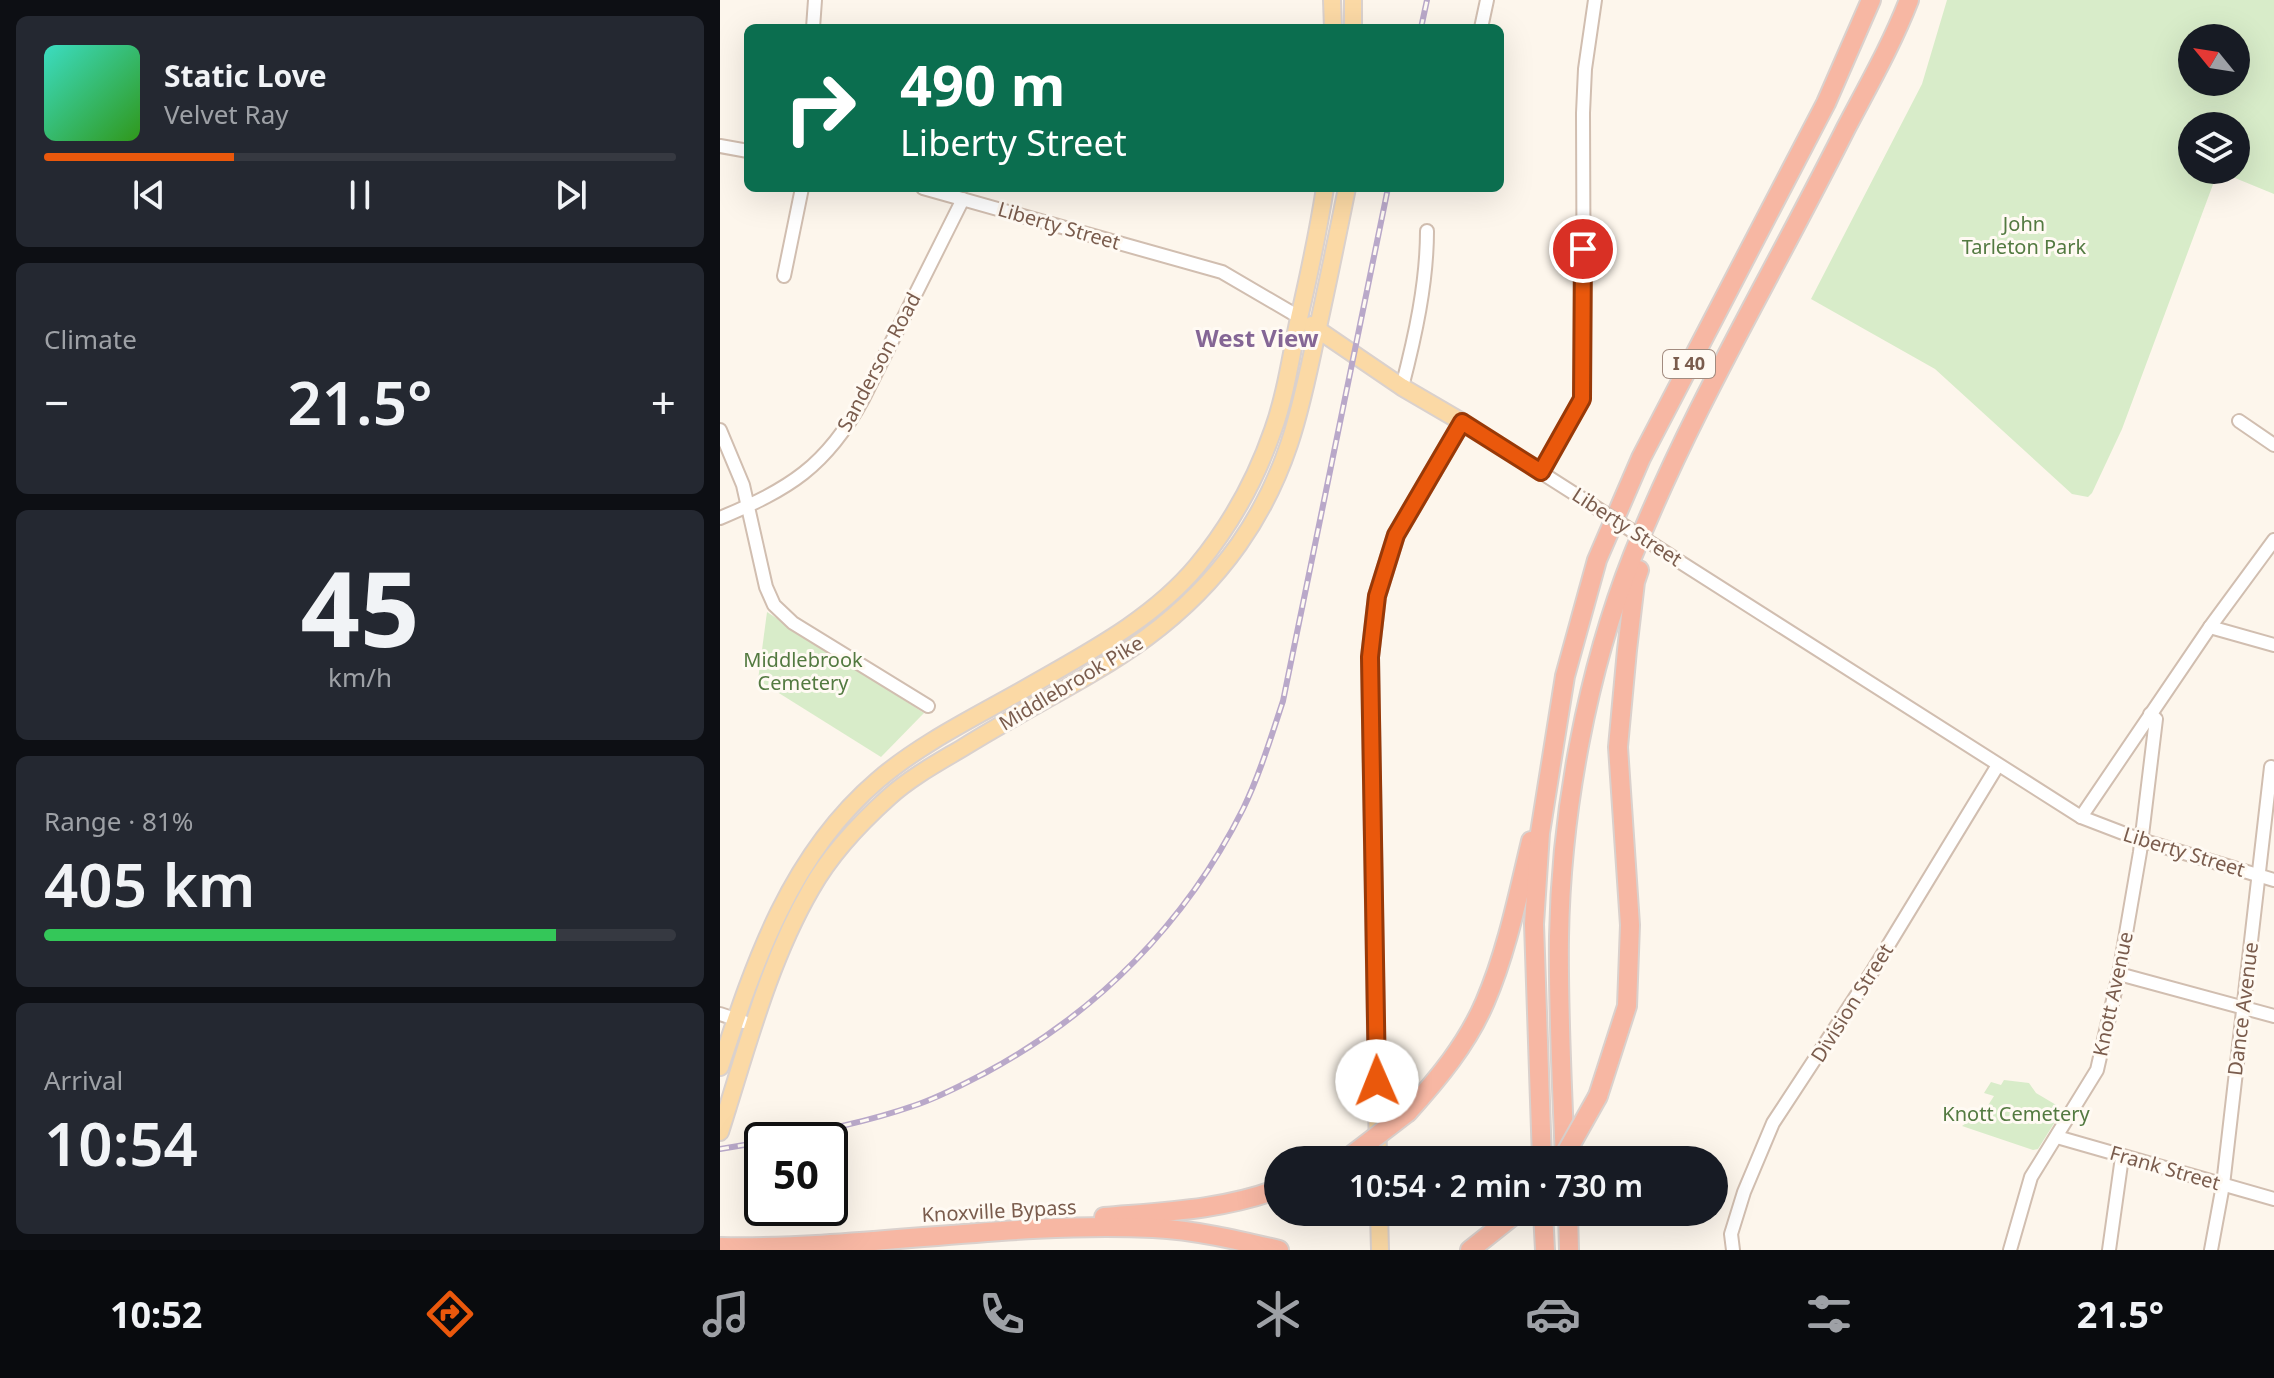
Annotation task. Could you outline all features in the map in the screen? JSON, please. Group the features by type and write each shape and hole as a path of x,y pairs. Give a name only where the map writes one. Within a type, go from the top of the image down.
{"highway":[{"name":"I 40","path":"1542,1146 1534,924 1540,833 1565,676 1597,560 1641,458 1826,103 1871,0"},
{"name":"I 40","path":"1563,1146 1559,935 1566,841 1580,741 1604,643 1632,557 1674,463 1811,199 1909,0"},
{"path":"1571,1146 1608,1072 1627,1006 1630,925 1618,747 1635,582 1674,463"},
{"path":"1363,1146 1408,1112 1436,1081 1459,1049 1485,1003 1504,948 1553,745"},
{"path":"1010,1230 1081,1219 1195,1209 1264,1195"},
{"path":"1470,1250 1501,1226"},
{"path":"1544,1226 1545,1250"},
{"path":"1568,1226 1569,1250"},
{"name":"Knoxville Bypass","path":"720,1247 806,1247 1010,1230 1156,1228 1213,1235 1279,1250"}],"main road":[{"path":"1332,0 1333,24"},
{"path":"1353,0 1353,24"},
{"name":"Middlebrook Pike","path":"720,1067 728,1017 767,933 795,878 840,817 878,780 921,749 1129,627 1166,598 1197,566 1237,510 1274,427 1324,192"},
{"name":"Middlebrook Pike","path":"720,1132 785,941 811,888 843,845 891,795 993,729 1087,678 1141,644 1185,607 1218,572 1252,524 1283,463 1299,419 1346,192"},
{"name":"Liberty Street","path":"1299,317 1402,387 1462,422"},
{"path":"1378,1146 1370,657 1377,596 1396,535 1462,422"},
{"path":"1379,1226 1380,1250"}],"street":[{"path":"813,24 815,0"},
{"path":"1482,24 1487,0"},
{"path":"1541,472 1576,413 1584,384 1583,113 1585,69 1595,0"},
{"path":"720,146 744,150"},
{"path":"784,276 801,192"},
{"name":"Liberty Street","path":"938,192 1222,272 1299,317"},
{"name":"Sanderson Road","path":"720,518 796,481 814,466 849,424 963,199"},
{"path":"1402,387 1427,255 1427,231"},
{"path":"2239,421 2274,445"},
{"name":"Liberty Street","path":"1462,422 2081,817 2141,840 2274,880"},
{"path":"720,430 743,485 766,587 774,605 793,623 928,706"},
{"path":"2081,817 2153,716 2210,627 2274,540"},
{"path":"2210,627 2274,645"},
{"name":"Knott Avenue","path":"2010,1250 2031,1177 2097,1070 2119,974 2141,840 2153,716"},
{"name":"Division Street","path":"1733,1250 1731,1234 1735,1220 1773,1123 1865,983 1998,765"},
{"name":"Dance Avenue","path":"2211,1250 2223,1185 2271,767"},
{"path":"2119,974 2274,1016"},
{"path":"728,1017 754,1026"},
{"path":"724,1037 748,1046"},
{"name":"Frank Street","path":"2057,1137 2274,1199"},
{"path":"2109,1250 2122,1157"}],"green space":[{"name":"John Tarleton Park","path":"1947,0 2274,0 2274,194 2250,184 2250,112 2178,112 2178,184 2213,184 2122,429 2088,497 2072,494 1935,369 1811,299 1922,84"},
{"name":"Middlebrook Cemetery","path":"767,612 924,713 881,757 758,680"},
{"name":"Knott Cemetery","path":"2004,1080 2029,1083 2036,1093 2063,1109 2038,1149 2033,1150 1962,1126 1985,1110 1994,1096 1984,1093 1991,1082 2001,1085"}],"railway":[{"path":"1422,24 1427,0"},
{"path":"848,1124 896,1112 941,1095 1026,1049 1065,1022 1101,993 1166,927 1220,851 1255,782 1283,701 1387,192"},
{"path":"720,1149 744,1145"}],"district":[{"name":"West View","path":"1257,339"}],"route":[{"path":"1377,1081 1370,657 1377,596 1396,535 1462,422 1541,472 1548,462 1582,399 1583,249"}]}
